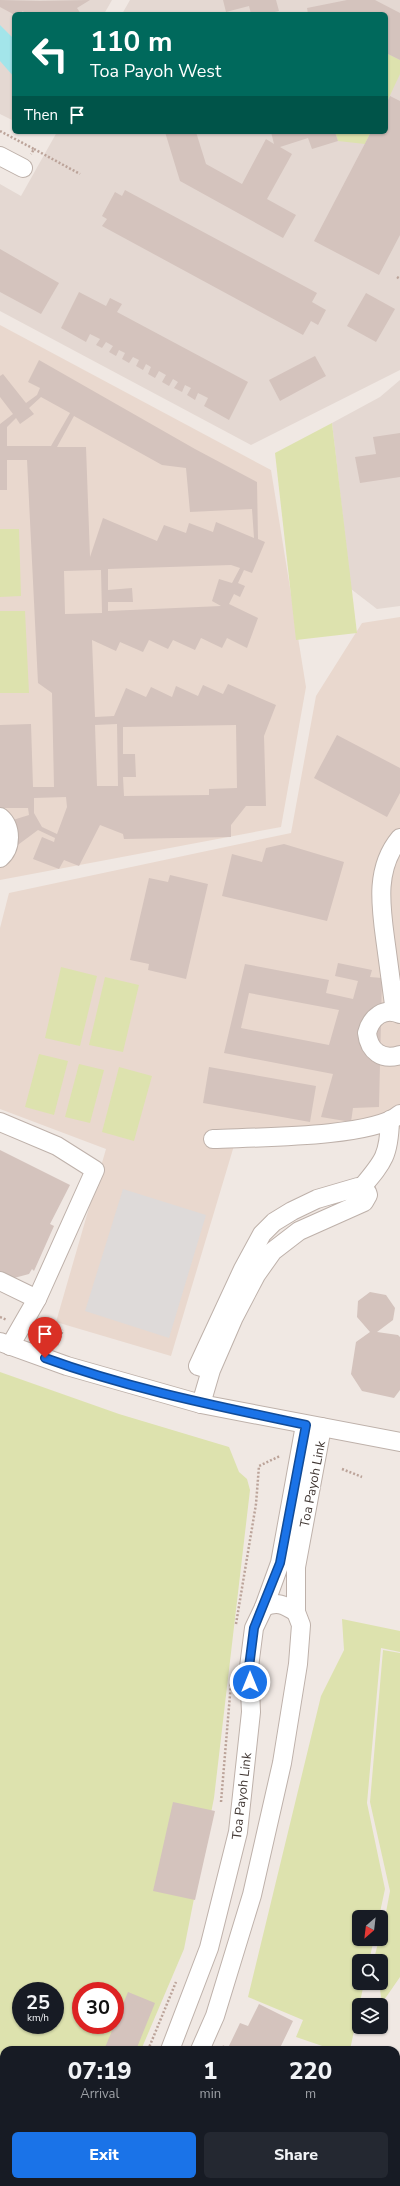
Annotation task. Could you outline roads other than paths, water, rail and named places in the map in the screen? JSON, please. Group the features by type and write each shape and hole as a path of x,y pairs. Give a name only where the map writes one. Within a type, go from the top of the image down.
{"street":[{"path":"0,156 23,168"},
{"path":"0,818 9,831 9,844 0,858"},
{"path":"400,838 392,849 384,866 380,897 398,1013 380,1014 373,1019 367,1033 371,1048 377,1053 392,1058 400,1057"},
{"path":"213,1139 356,1130 395,1117"},
{"path":"201,1404 211,1370 256,1275 273,1251 298,1231 364,1202 368,1195 362,1187 384,1160 395,1117"},
{"path":"0,1122 57,1146 96,1170 37,1299 5,1344 80,1370 201,1404 400,1442"},
{"path":"0,1281 37,1299"},
{"name":"Toa Payoh Link","path":"172,2046 209,1948 238,1832 251,1712 249,1667 254,1628 264,1607 280,1563 314,1426"},
{"name":"Toa Payoh Link","path":"202,2046 215,2016 252,1896 282,1763 298,1664 301,1625 296,1612 296,1567 314,1426"},
{"path":"264,1607 281,1603 296,1612"}],"water":[{"path":"0,25 12,37 12,75 0,61"}]}
